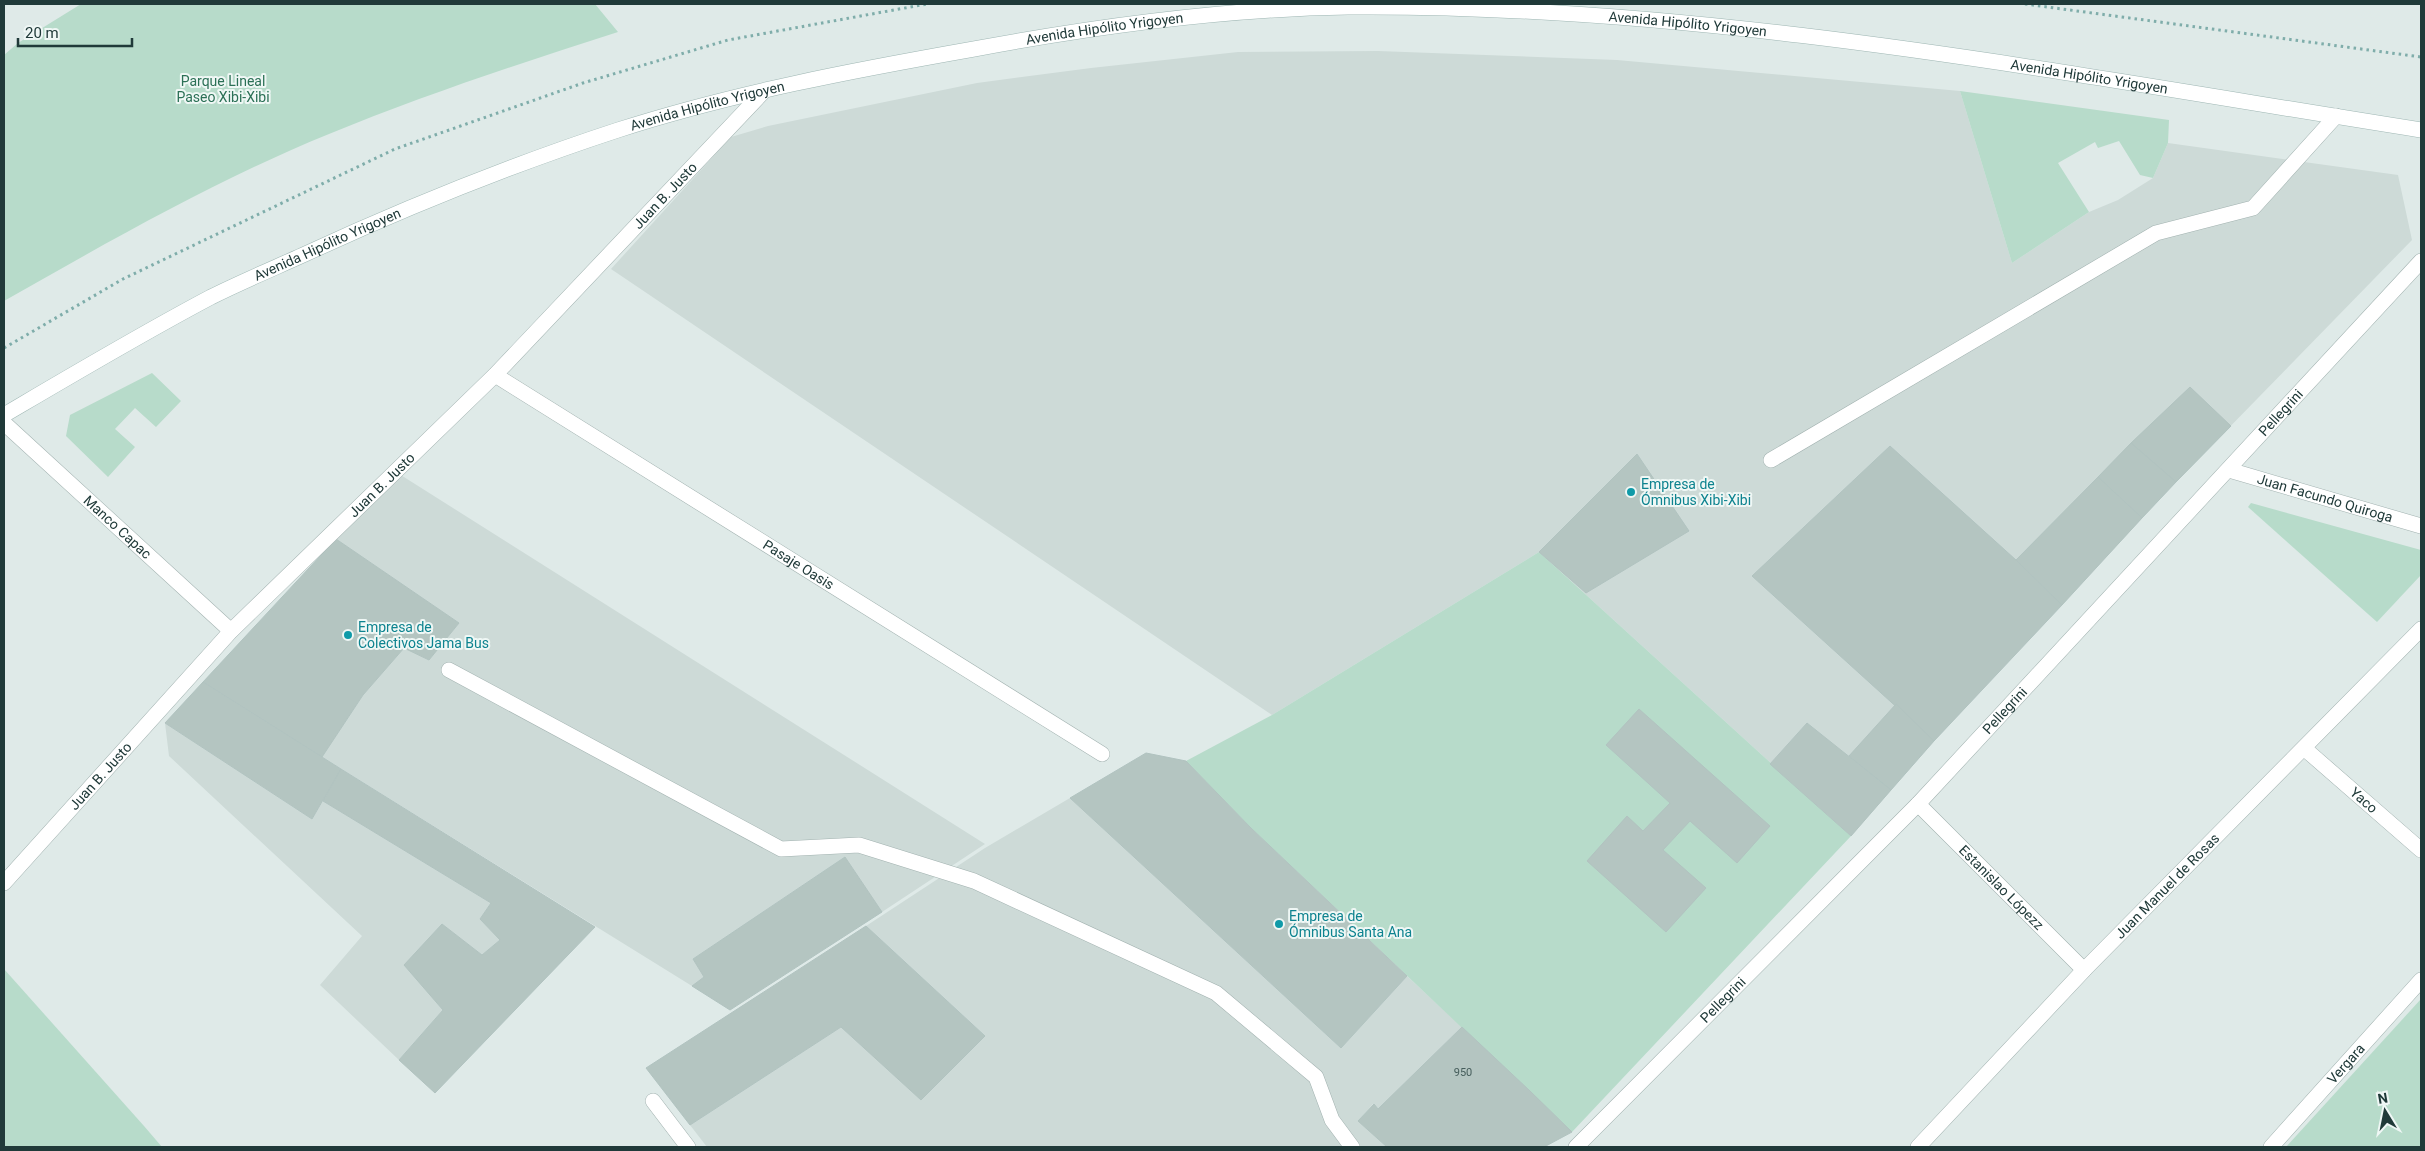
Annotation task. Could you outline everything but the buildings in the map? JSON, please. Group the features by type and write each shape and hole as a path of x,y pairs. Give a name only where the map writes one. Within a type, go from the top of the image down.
{"street":[{"name":"Avenida Hipólito Yrigoyen","path":"4,415 95,361 216,295 375,222 511,167 622,129 764,91 906,61 1072,31 1224,13 1347,7 1512,11 1690,22 1864,42 2421,130"},
{"name":"Juan B. Justo","path":"4,883 231,632 495,375 764,91"},
{"path":"1771,460 2156,233 2253,208 2336,116"},
{"name":"Pellegrini","path":"1576,1147 1918,804 2421,261"},
{"name":"Pasaje Oasis","path":"495,375 1102,754"},
{"name":"Manco Capac","path":"4,423 231,632"},
{"name":"Juan Facundo Quiroga","path":"2229,470 2421,526"},
{"name":"Juan Manuel de Rosas","path":"1918,1147 2084,970 2305,749 2421,629"},
{"path":"449,670 781,849 859,845 974,881 1216,993 1316,1077 1332,1120 1352,1147"},
{"name":"Yaco","path":"2305,749 2421,850"},
{"name":"Estanislao Lópezz","path":"1918,804 2084,970"},
{"name":"Vergara","path":"2271,1147 2421,980"},
{"path":"652,1101 688,1147"}],"path":[{"path":"4,348 123,279 396,149 583,83 728,40 927,4"},
{"path":"2025,4 2421,57"}],"shaded area":[{"path":"1378,51 1617,60 1960,91 2012,263 2089,212 2118,200 2153,178 2168,143 2398,175 2412,240 2176,482 1934,741 1851,836 1539,552 1272,715 611,269 731,137 768,126 977,83 1091,68 1238,52"},
{"name":"Empresa de Colectivos Jama Bus","path":"396,472 985,844 882,912 845,857 693,959 704,977 692,986 322,757 363,695 404,648 429,660 459,623 336,539"},
{"path":"165,723 312,819 323,801 491,903 480,919 500,940 482,955 442,924 405,965 443,1010 399,1060 320,985 362,936 169,756"},
{"name":"Empresa de Ómnibus Santa Ana","path":"1070,798 1341,1048 1407,976 1462,1027 1378,1109 1373,1104 1358,1121 1387,1147 707,1147 690,1125 841,1027 921,1100 985,1036 866,926 985,848"}],"green space":[{"name":"Parque Lineal Paseo Xibi-Xibi","path":"81,4 595,4 618,32 437,93 287,152 164,212 4,301 4,55 18,43"},
{"path":"1960,91 2169,120 2168,143 2153,178 2140,175 2119,141 2098,148 2095,142 2058,163 2089,212 2012,263"},
{"path":"152,373 181,401 156,427 135,408 115,429 135,447 108,477 66,436 70,415"},
{"path":"2251,503 2421,550 2421,575 2377,622 2248,507"},
{"path":"1539,552 1851,836 1572,1132 1251,828 1186,761 1272,715"},
{"path":"4,969 144,1126 162,1147 4,1147"},
{"path":"2421,999 2421,1147 2286,1147"}],"place":[{"name":"Empresa de Ómnibus Xibi-Xibi","path":"1631,492"},
{"name":"Empresa de Colectivos Jama Bus","path":"348,635"},
{"name":"Empresa de Ómnibus Santa Ana","path":"1279,924"}]}
